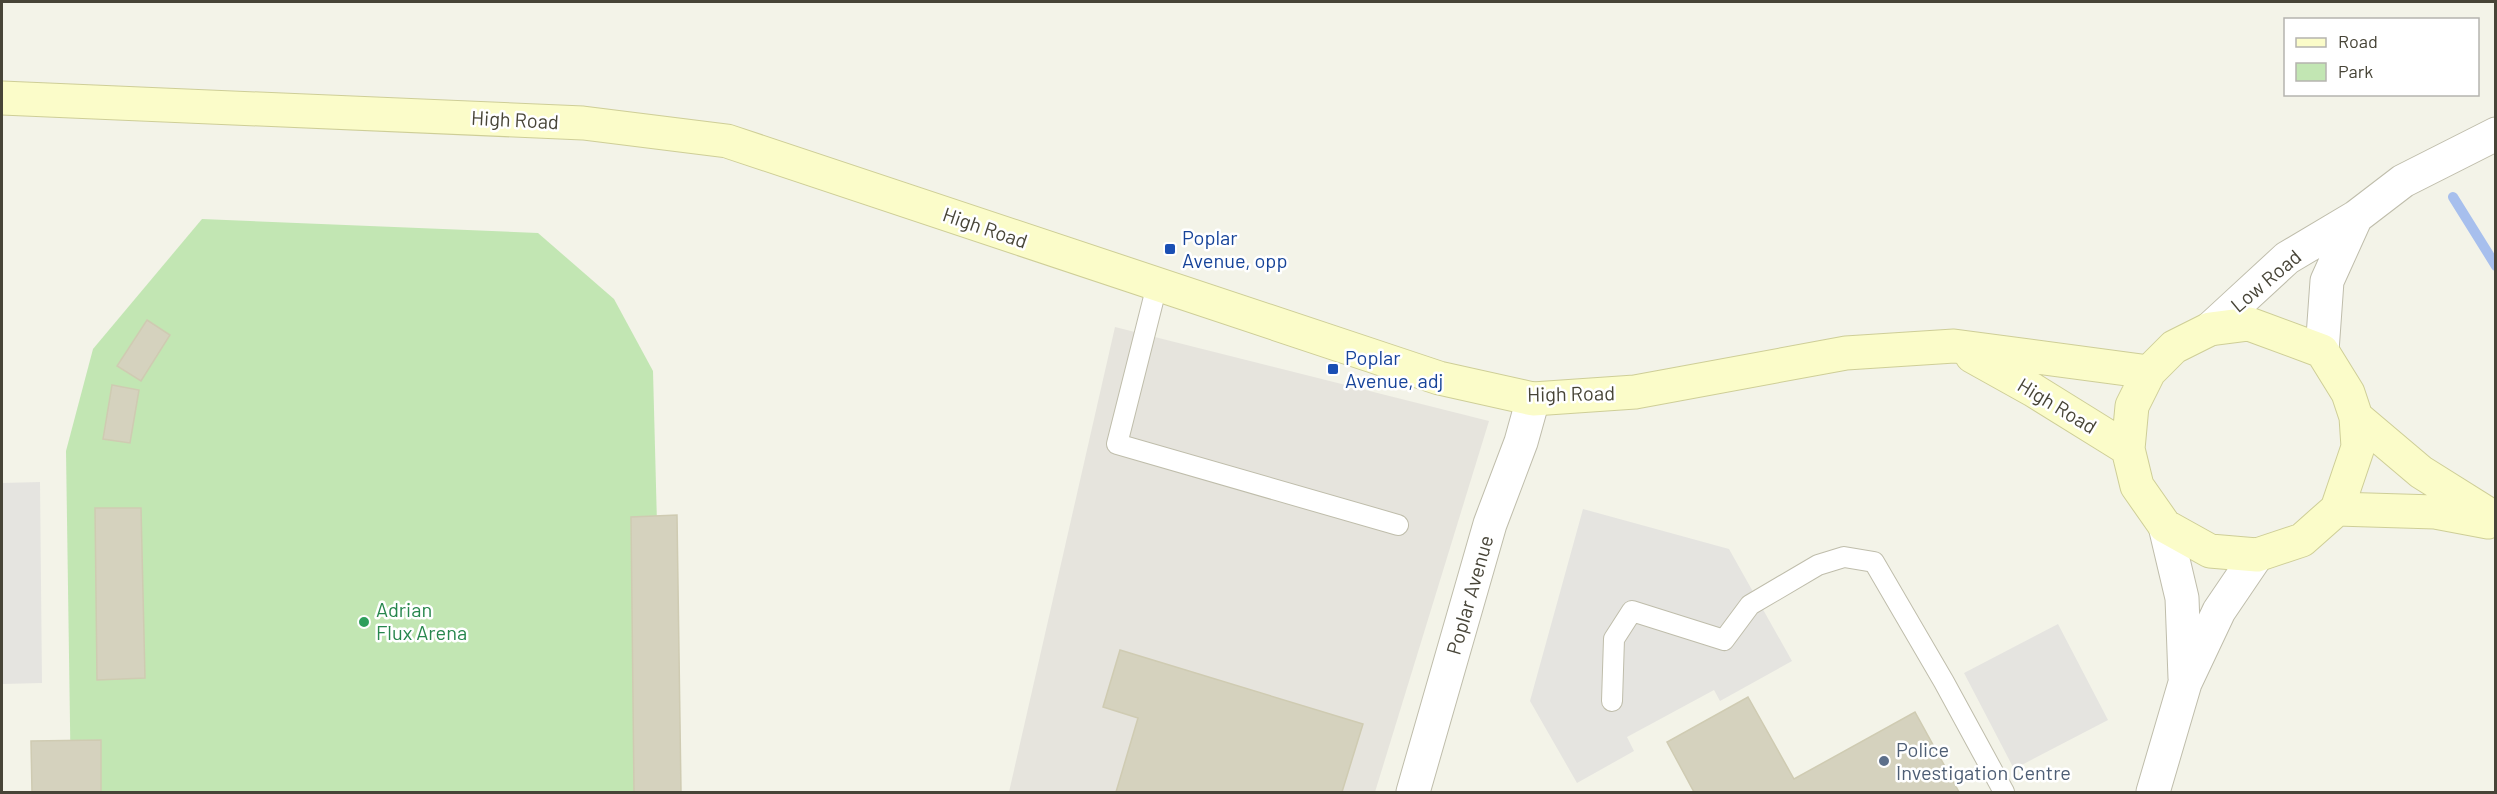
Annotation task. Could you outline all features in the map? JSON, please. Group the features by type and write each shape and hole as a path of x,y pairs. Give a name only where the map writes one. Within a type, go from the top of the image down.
{"street":[{"name":"High Road","path":"2,98 584,123 727,141 1439,378 1533,399 1635,392 1846,353 1954,346 2149,372"},
{"name":"Low Road","path":"2210,329 2287,258 2356,217 2403,180 2496,134"},
{"name":"Low Road","path":"2322,351 2327,281 2356,217"},
{"path":"2165,526 2210,551 2257,555 2302,540 2337,508 2358,447 2356,417 2348,393 2322,351 2249,324 2210,329 2174,347 2149,372 2132,406 2128,449 2137,486 2165,526 2182,598 2186,683"},
{"name":"High Road","path":"1954,346 2033,390 2128,449"},
{"name":"Poplar Avenue","path":"1413,792 1490,524 1521,442 1533,399"},
{"path":"2356,417 2421,472 2496,519"},
{"path":"2337,508 2435,512 2496,524"},
{"path":"2153,792 2186,683 2219,610 2257,555"}],"lane":[{"path":"1157,285 1117,444 1398,525"},
{"path":"1612,701 1614,639 1632,611 1724,640 1750,605 1818,566 1844,557 1874,562 1944,682 2004,792"}],"shaded area":[{"path":"1115,327 1489,421 1375,792 1009,792"},
{"path":"40,482 42,683 2,684 2,483"},
{"path":"1583,509 1729,549 1792,661 1720,701 1714,690 1627,737 1634,751 1577,783 1530,701"},
{"path":"2058,624 2108,720 2014,769 1964,673"}],"green space":[{"name":"Adrian Flux Arena","path":"202,219 538,233 614,299 653,371 664,792 71,792 66,451 93,349"}],"building":[{"path":"147,320 170,335 141,381 117,366"},
{"path":"112,385 139,390 130,443 103,439"},
{"path":"95,508 141,508 145,678 97,680"},
{"path":"677,515 681,792 634,792 631,517"},
{"path":"1120,650 1363,724 1342,792 1116,792 1138,718 1103,707"},
{"name":"Police Investigation Centre","path":"1748,697 1794,779 1915,712 1959,792 1694,792 1667,742"},
{"path":"101,740 101,792 32,792 31,741"}],"waterway":[{"path":"2453,197 2496,266"}],"place":[{"name":"Poplar Avenue, opp","path":"1170,249"},
{"name":"Poplar Avenue, adj","path":"1333,369"},
{"name":"Adrian Flux Arena","path":"364,622"},
{"name":"Police Investigation Centre","path":"1884,761"}]}
